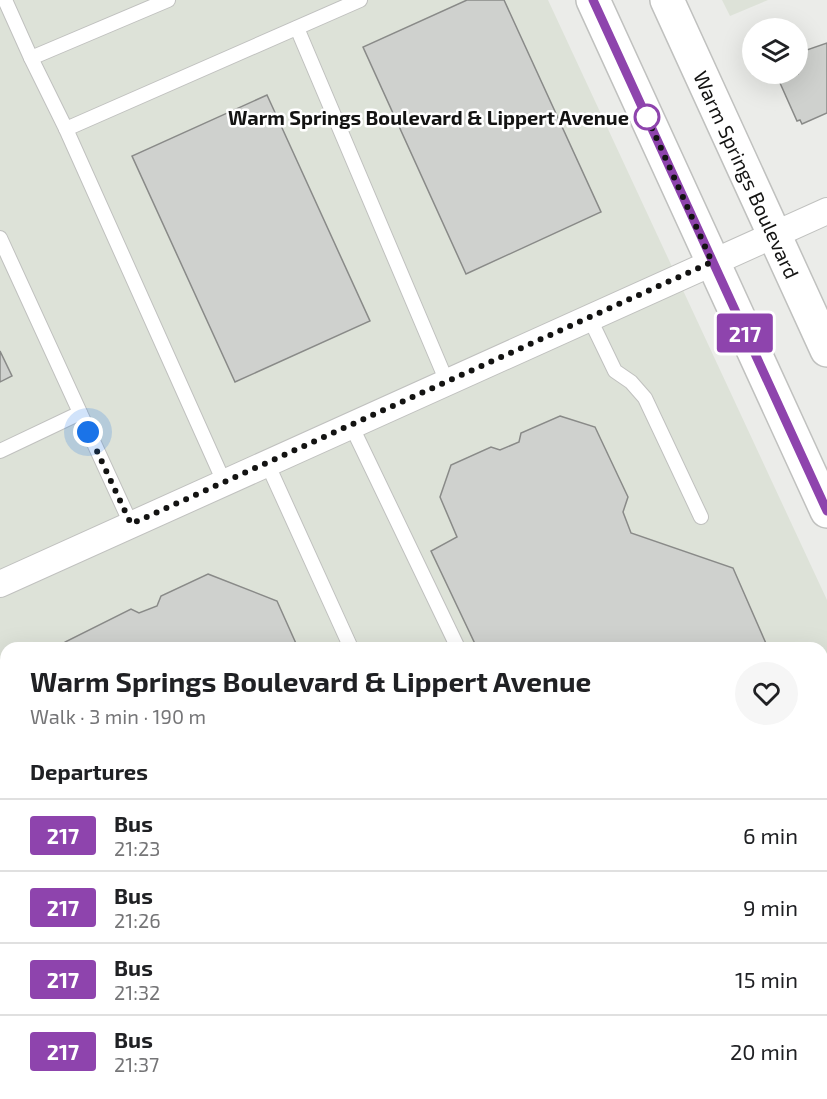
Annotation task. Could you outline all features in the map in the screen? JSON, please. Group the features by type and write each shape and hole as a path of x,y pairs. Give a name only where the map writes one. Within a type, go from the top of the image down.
{"main road":[{"path":"593,0 827,511"},
{"name":"Warm Springs Boulevard","path":"667,0 827,350"}],"street":[{"path":"0,584 589,317 827,212"}],"lane":[{"path":"5,0 66,129 224,482"},
{"path":"31,58 168,0"},
{"path":"66,129 360,0"},
{"path":"297,28 447,381"},
{"path":"0,238 131,524"},
{"path":"589,317 615,371 631,381 645,398 701,517"},
{"path":"0,451 80,413"},
{"path":"351,425 455,642"},
{"path":"267,463 348,642"}],"shaded area":[{"path":"0,0 548,0 827,600 827,642 0,642"},
{"path":"722,0 768,0 730,16"}],"building":[{"path":"467,0 504,0 601,212 466,274 363,47"},
{"path":"827,43 827,113 802,124 800,120 797,121 780,84 808,84 808,50"},
{"path":"267,95 370,321 235,382 132,156"},
{"path":"0,351 12,376 0,382"},
{"path":"560,416 595,427 628,497 623,512 631,533 733,568 765,642 474,642 431,551 457,537 440,497 451,465 491,447 500,450 519,442 521,433"},
{"path":"208,574 277,601 295,642 65,642 131,609 139,613 157,606 161,596"}],"bus line":[{"name":"217","path":"593,0 827,511"}],"place":[{"name":"Warm Springs Boulevard & Lippert Avenue","path":"647,117"}],"route":[{"path":"88,432 131,524 712,262 647,117"}]}
